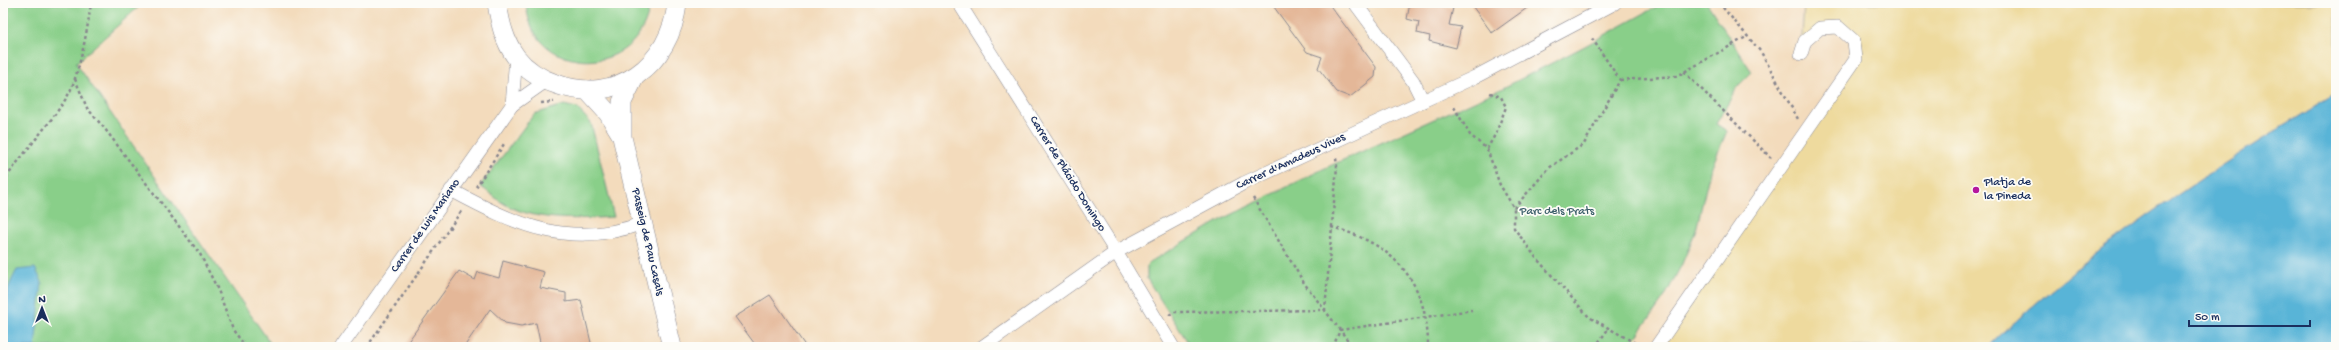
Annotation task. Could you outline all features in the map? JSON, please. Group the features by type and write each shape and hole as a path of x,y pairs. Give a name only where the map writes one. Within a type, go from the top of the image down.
{"street":[{"path":"497,3 502,30 516,57 530,70 546,81 566,88 587,90 613,86 634,78 662,51 673,27 677,3"},
{"name":"Carrer de Plácido Domingo","path":"958,3 1116,252 1173,347"},
{"path":"1355,3 1413,81 1423,101"},
{"name":"Carrer d'Amadeus Vives","path":"982,347 1116,252 1251,180 1423,101 1527,50 1615,3"},
{"path":"1656,347 1856,59 1854,41 1838,28 1820,28 1805,41 1801,54"},
{"path":"512,105 516,57"},
{"name":"Passeig de Pau Casals","path":"634,78 622,102 622,137 672,347"},
{"name":"Carrer de Luis Mariano","path":"341,347 512,105 546,81"},
{"name":"Passeig de Pau Casals","path":"587,90 608,113 622,137"},
{"path":"451,190 510,221 574,236 618,231 643,223"}],"path":[{"path":"3,183 17,160 67,96 75,79 91,3"},
{"path":"1719,3 1762,52 1806,133"},
{"path":"1620,80 1677,76 1748,36"},
{"path":"1590,37 1620,80"},
{"path":"1684,72 1781,168"},
{"path":"75,79 87,108 105,129 200,254 218,290 234,330 246,347"},
{"path":"1514,208 1548,168 1584,144 1620,80"},
{"path":"1487,149 1506,107 1501,97 1488,92"},
{"path":"1454,107 1470,135 1487,149 1500,185 1514,208 1514,228 1537,258 1589,318 1642,347"},
{"path":"1325,310 1337,166 1336,158"},
{"path":"1253,198 1304,283 1354,347"},
{"path":"1331,227 1355,233 1375,243 1393,258 1408,275 1418,291 1426,318 1428,347"},
{"path":"1167,316 1174,312 1325,310"},
{"path":"1340,330 1472,310"},
{"path":"1595,347 1609,328"},
{"path":"1333,347 1340,330"}],"green space":[{"path":"3,3 143,3 76,63 273,347 3,347"},
{"path":"526,3 650,3 642,29 628,47 608,57 586,61 565,57 546,46 532,28"},
{"name":"Parc dels Prats","path":"1663,3 1707,3 1752,72 1738,86 1716,124 1727,131 1710,171 1696,230 1682,264 1664,298 1629,347 1191,347 1147,279 1147,266 1150,262 1221,220 1323,169 1501,89 1583,47"},
{"path":"564,105 577,108 591,123 614,217 574,219 533,215 508,206 480,186 534,114"}],"sand":[{"name":"Platja de la Pineda","path":"1804,3 2336,3 2336,94 2244,151 2154,211 2069,276 2027,311 1988,347 1656,347 1856,59 1854,41 1838,27 1820,28 1801,54"}],"water":[{"path":"2336,94 2336,347 1988,347 2027,311 2069,276 2154,211 2244,151"},
{"path":"35,268 42,282 35,347 3,347 4,307 8,289 17,270"}],"building":[{"path":"1271,3 1328,3 1376,67 1375,77 1350,97 1337,92 1318,68 1322,57 1307,52"},
{"path":"1410,3 1437,3 1453,8 1449,25 1461,27 1456,48 1429,41 1430,36 1417,33 1419,22 1407,19"},
{"path":"1470,3 1534,3 1492,33"},
{"path":"503,261 544,272 540,288 566,293 566,302 581,300 592,347 541,347 536,323 521,326 505,323 490,309 464,347 404,347 459,271 475,280 478,272 499,278"},
{"path":"770,295 806,347 757,347 735,317"}],"place":[{"name":"Platja de la Pineda","path":"1976,190"}]}
